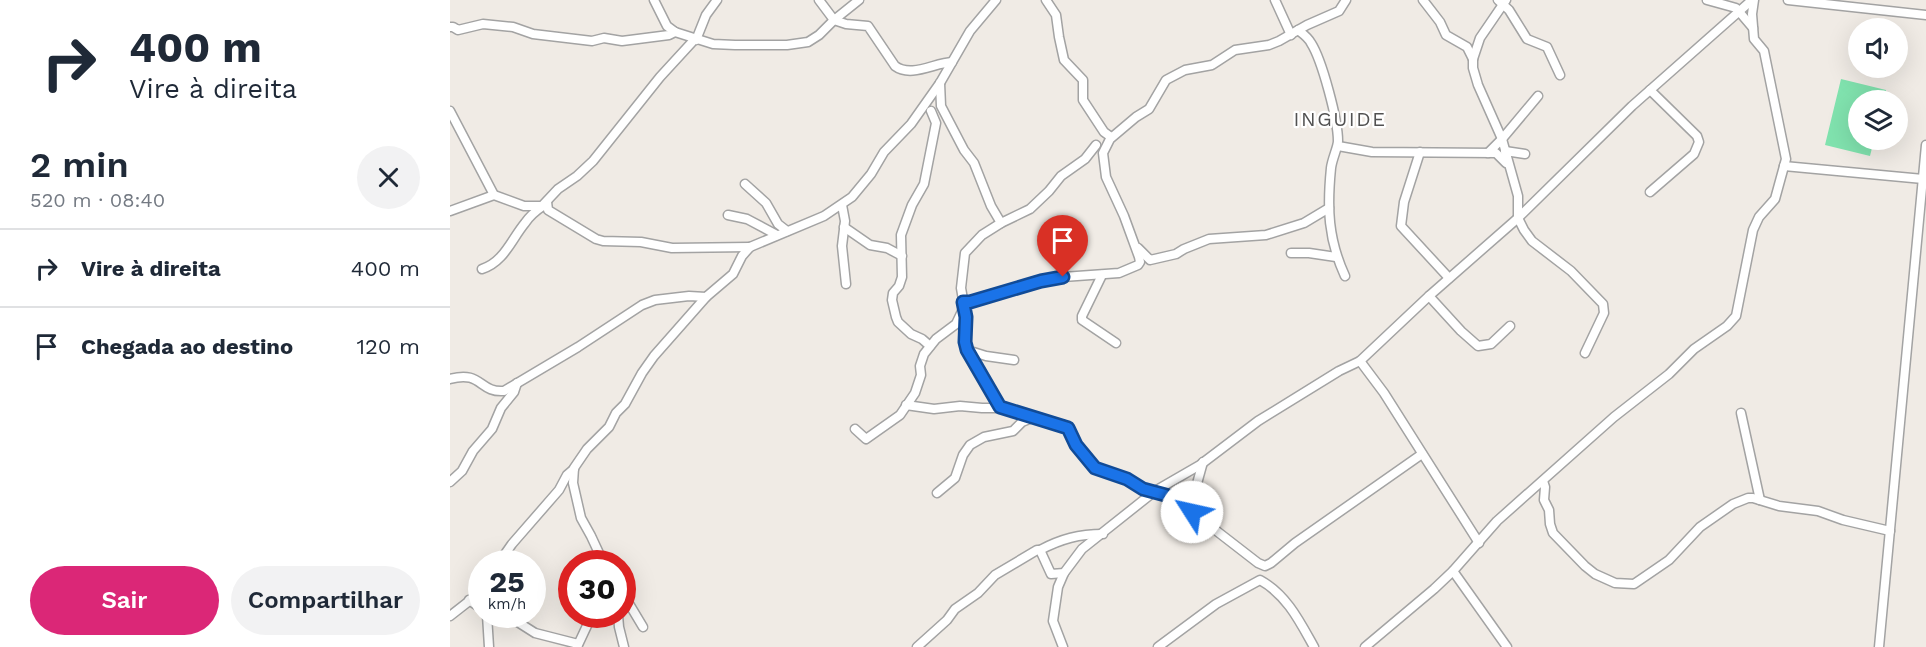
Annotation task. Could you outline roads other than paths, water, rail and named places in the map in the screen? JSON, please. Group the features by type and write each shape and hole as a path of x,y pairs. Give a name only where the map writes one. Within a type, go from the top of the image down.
{"street":[{"path":"654,0 667,26 675,32 695,40 722,45 808,42 817,37 859,0"},
{"path":"482,269 501,258 524,223 546,206 558,189 593,161 660,77 695,40 706,15 717,0"},
{"path":"819,0 834,20 868,27 895,66 902,70 952,62"},
{"path":"1046,0 1056,15 1064,60 1083,80 1083,100 1104,132 1111,138"},
{"path":"1275,0 1294,33 1307,37 1316,53 1332,106 1338,146 1332,163 1329,208 1332,243 1345,276"},
{"path":"855,429 866,439 897,418 916,391 921,375 920,364 930,346 954,326 963,305 1041,281 1119,273 1138,265 1140,260 1135,244 1106,177 1103,153 1111,138 1149,109 1166,80 1185,70 1209,67 1235,50 1269,45 1339,11 1346,0"},
{"path":"1424,0 1436,15 1446,35 1467,47 1473,59"},
{"path":"1707,0 1739,10 1754,30"},
{"path":"1063,647 1053,621 1058,587 1064,573 1082,549 1155,491 1204,462 1258,421 1339,371 1360,361 1429,296 1518,218 1650,90 1753,0"},
{"path":"1365,647 1452,571 1497,522 1614,417 1669,374 1694,350 1727,326 1734,318 1753,230 1759,217 1774,199 1786,156 1764,51 1755,41 1753,0"},
{"path":"1788,0 1926,15"},
{"path":"450,211 494,195 524,206 546,206 596,239 603,241 641,242 672,248 750,247 824,216 842,206 857,191 880,157 915,119 940,83 970,31 994,1"},
{"path":"1560,75 1547,47 1527,39 1502,2 1480,38 1473,59 1473,68 1502,139 1518,196 1518,218 1532,241 1571,272 1603,304 1604,314 1585,353"},
{"path":"450,27 458,30 483,24 513,27 533,34 592,41 604,38 626,40 669,35 675,32"},
{"path":"940,83 941,103 945,113 974,163 991,207 1001,223"},
{"path":"1650,90 1696,136 1699,142 1694,154 1650,192"},
{"path":"1488,153 1538,96"},
{"path":"450,111 494,195"},
{"path":"915,119 931,111 945,113"},
{"path":"930,346 908,331 896,317 892,296 902,277 902,235 912,205 922,188 936,123 931,111"},
{"path":"1002,408 967,350 965,342 967,329 962,278 966,251 982,235 1030,209 1061,176 1084,159 1096,145"},
{"path":"1338,146 1372,152 1496,153 1509,167"},
{"path":"1880,647 1926,146"},
{"path":"1505,151 1525,154"},
{"path":"1420,152 1404,202 1401,226 1449,278"},
{"path":"1784,166 1923,179"},
{"path":"745,184 766,203 780,227 787,231"},
{"path":"842,206 845,221 842,246 846,284"},
{"path":"1135,244 1150,260 1176,254 1203,240 1259,236 1282,230 1304,223 1329,208"},
{"path":"728,214 747,219 777,235"},
{"path":"844,227 870,245 887,248 902,256"},
{"path":"508,550 559,490 587,449 609,427 654,356 706,297 733,274 742,256 750,247"},
{"path":"1291,253 1336,257"},
{"path":"1102,275 1082,320 1116,343"},
{"path":"450,379 470,376 492,390 504,391 642,305 655,300 689,296 706,297"},
{"path":"1429,296 1478,346 1491,344 1510,326"},
{"path":"967,350 986,356 1014,360"},
{"path":"1360,361 1384,393 1479,543"},
{"path":"450,482 462,471 473,451 492,429 501,408 518,383"},
{"path":"906,405 933,409 960,406 1002,408 1068,428 1076,445 1098,470 1127,479 1143,489 1169,496 1183,504 1198,519 1192,498 1204,462"},
{"path":"1741,413 1760,500"},
{"path":"937,493 955,478 963,454 970,445 984,437 1013,431 1022,422 1032,418"},
{"path":"1196,515 1265,566 1422,454"},
{"path":"574,468 573,483 580,518 597,550"},
{"path":"1543,481 1544,500 1553,533 1595,574 1615,583 1634,584 1669,560 1696,531 1732,504 1748,498 1779,507 1818,511 1843,520 1890,531"},
{"path":"1528,495 1537,498 1547,506"},
{"path":"917,647 995,575 1050,544 1082,534 1102,534"},
{"path":"1041,550 1058,587"},
{"path":"1452,571 1506,647"},
{"path":"1052,574 1064,573"},
{"path":"1158,647 1216,604 1260,580 1275,591 1292,610 1314,647"},
{"path":"450,616 468,601"},
{"path":"636,615 643,627"},
{"path":"488,628 489,647"},
{"path":"527,628 535,633 578,645 586,628"},
{"path":"619,628 624,647"}],"district":[{"name":"INGUIDE","path":"1340,119"}]}
